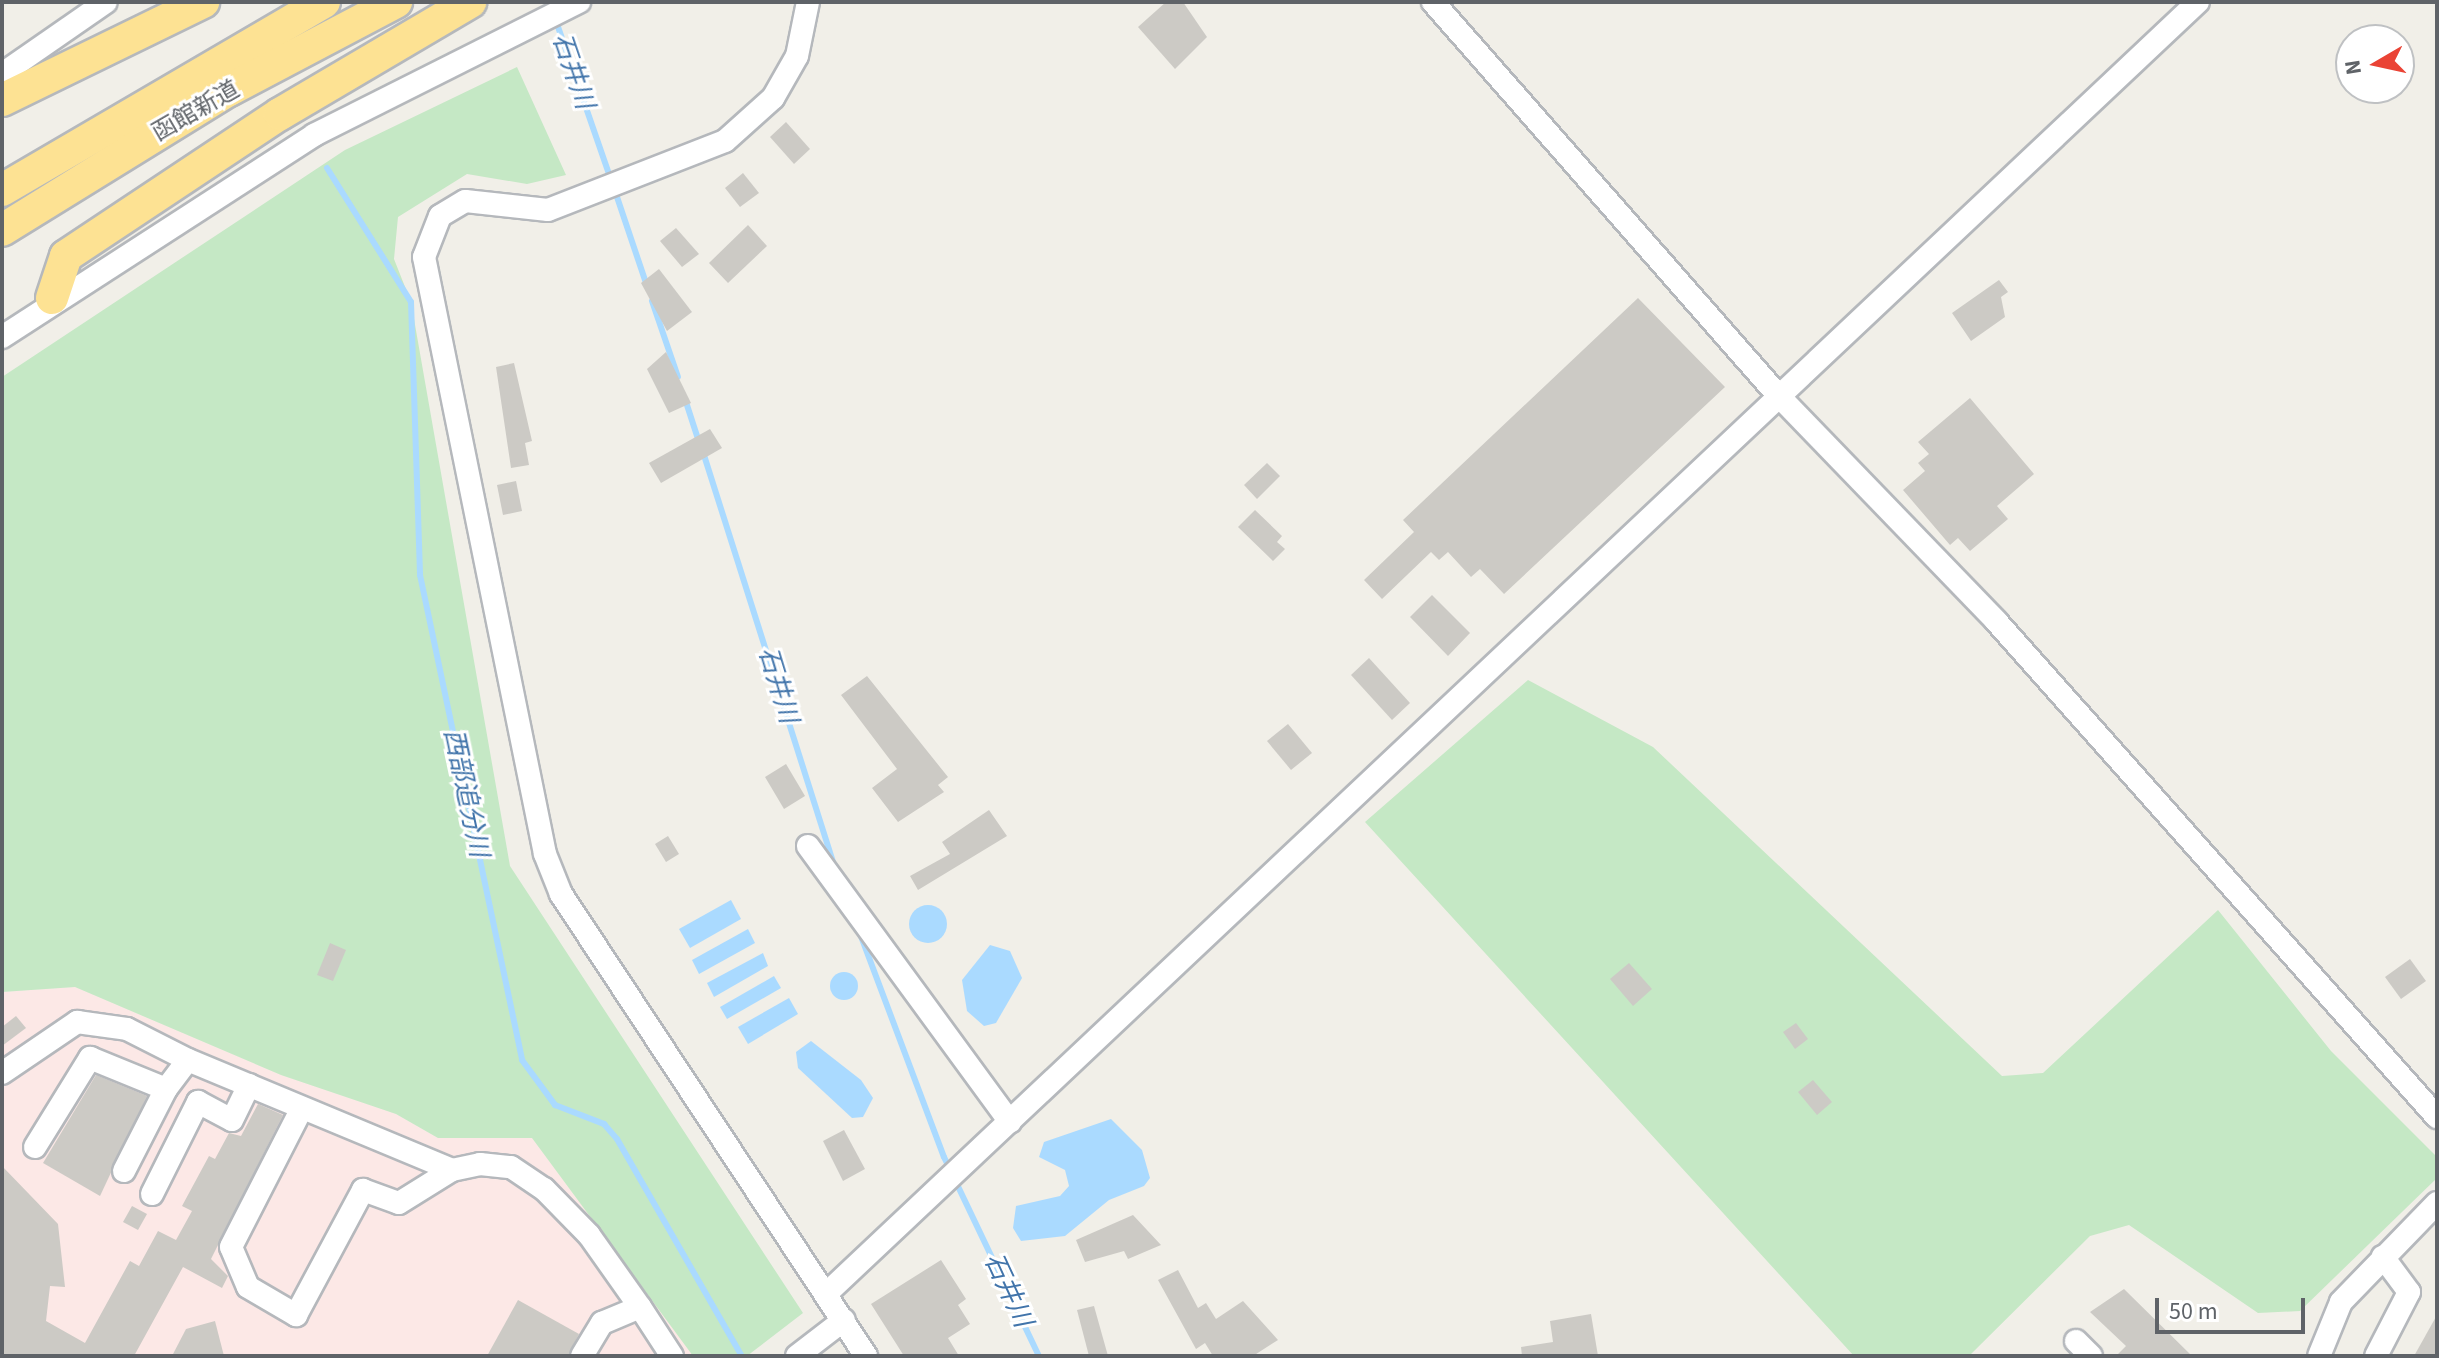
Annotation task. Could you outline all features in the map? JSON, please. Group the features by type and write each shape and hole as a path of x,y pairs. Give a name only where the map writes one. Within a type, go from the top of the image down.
{"highway":[{"path":"2,100 203,2"},
{"name":"函館新道","path":"2,190 324,2"},
{"name":"函館新道","path":"2,230 229,90 396,2"},
{"path":"52,298 66,256 280,114 470,2"}],"street":[{"path":"2,74 106,2"},
{"path":"2,337 52,298 314,135 579,2"},
{"path":"808,2 797,56 773,98 725,141 548,210 465,201 440,216 426,235 424,257 545,854 561,894 866,1356"},
{"path":"1433,2 1776,393 1996,621 2437,1117"},
{"path":"827,1293 1776,393 2198,2"},
{"path":"808,846 1010,1122"},
{"path":"2,1073 77,1022 127,1029 188,1060 452,1170 511,1167 544,1189 640,1307 672,1356"},
{"path":"35,1147 90,1058 166,1089"},
{"path":"124,1171 166,1089 188,1060"},
{"path":"152,1194 198,1102 232,1120 249,1085"},
{"path":"302,1108 231,1247 248,1287 296,1315 363,1190 399,1203 452,1170"},
{"path":"140,1141 171,1156"},
{"path":"2319,1356 2341,1302 2437,1203"},
{"path":"2376,1356 2409,1292 2383,1257"},
{"path":"582,1356 602,1323 640,1307"},
{"path":"797,1356 844,1320"}],"shaded area":[{"path":"75,987 281,1075 396,1114 438,1138 532,1138 693,1356 2,1356 2,992"}],"green space":[{"path":"517,67 566,175 527,184 467,174 398,217 394,259 411,302 510,866 803,1313 747,1356 693,1356 532,1138 438,1138 396,1114 281,1075 75,987 2,992 2,377 345,150"},
{"path":"1528,680 1653,747 2002,1076 2043,1073 2218,910 2331,1051 2437,1157 2437,1178 2300,1311 2258,1313 2129,1225 2090,1236 1969,1356 1854,1356 1365,822"}],"water":[{"path":"731,900 741,919 690,948 679,929"},
{"path":"928,905 941,911 947,924 941,937 928,943 915,937 909,924 915,911"},
{"path":"748,929 755,943 699,974 692,960"},
{"path":"990,945 1010,951 1022,978 996,1023 984,1026 967,1011 962,980"},
{"path":"763,953 768,966 714,997 707,983"},
{"path":"844,972 854,976 858,986 854,996 844,1000 834,996 830,986 834,976"},
{"path":"774,976 781,988 727,1019 720,1007"},
{"path":"789,998 798,1014 748,1044 738,1027"},
{"path":"811,1041 861,1080 873,1098 863,1117 852,1118 798,1068 796,1052"},
{"path":"1111,1119 1142,1150 1150,1178 1144,1186 1109,1200 1065,1236 1021,1241 1013,1228 1016,1206 1060,1196 1069,1186 1065,1170 1039,1157 1044,1142"}],"building":[{"path":"1166,2 1183,2 1207,37 1175,69 1138,27"},
{"path":"786,122 810,149 794,164 770,137"},
{"path":"743,173 759,193 740,207 725,188"},
{"path":"748,225 767,246 728,283 709,263"},
{"path":"676,228 699,254 682,267 660,241"},
{"path":"659,269 692,312 667,331 641,283"},
{"path":"1999,280 2008,292 2001,297 2005,317 1971,341 1952,313"},
{"path":"1638,298 1725,387 1504,594 1480,569 1471,577 1448,552 1439,560 1431,552 1382,599 1364,580 1414,532 1403,520"},
{"path":"666,352 691,403 669,413 647,369"},
{"path":"514,363 532,441 525,443 529,465 511,468 496,367"},
{"path":"1970,398 2034,474 1997,506 2008,519 1970,551 1958,538 1950,545 1903,490 1925,471 1918,463 1929,454 1918,442"},
{"path":"710,429 722,448 661,483 649,463"},
{"path":"1267,463 1280,476 1257,499 1244,485"},
{"path":"516,481 522,511 503,515 497,485"},
{"path":"1255,510 1282,536 1277,542 1285,549 1273,561 1238,527"},
{"path":"1432,595 1470,633 1448,656 1410,617"},
{"path":"1369,658 1410,703 1392,720 1351,675"},
{"path":"867,676 948,777 938,785 944,792 898,822 872,788 897,769 841,695"},
{"path":"1288,724 1312,753 1291,770 1267,741"},
{"path":"786,764 805,796 784,809 765,777"},
{"path":"989,810 1007,836 918,890 910,876 950,854 942,842"},
{"path":"668,836 679,854 666,862 655,844"},
{"path":"330,943 346,950 333,981 317,975"},
{"path":"2410,959 2426,981 2401,999 2385,977"},
{"path":"1629,963 1652,989 1633,1006 1610,979"},
{"path":"16,1016 26,1028 2,1046 2,1027"},
{"path":"1796,1023 1808,1039 1795,1049 1783,1032"},
{"path":"96,1075 147,1096 100,1196 43,1163"},
{"path":"1813,1080 1832,1102 1817,1115 1798,1092"},
{"path":"258,1104 283,1115 211,1259 228,1276 222,1288 183,1267 134,1356 2,1356 2,1166 58,1224 65,1287 50,1286 46,1321 85,1343 130,1261 139,1266 158,1231 176,1240 192,1211 182,1206 209,1156 215,1159 229,1133 241,1136"},
{"path":"844,1130 865,1169 843,1181 823,1141"},
{"path":"132,1206 147,1214 138,1230 123,1222"},
{"path":"1133,1215 1161,1245 1128,1259 1124,1251 1085,1262 1076,1240"},
{"path":"941,1260 966,1299 958,1305 970,1324 948,1338 959,1356 904,1356 871,1304"},
{"path":"1178,1270 1198,1308 1206,1303 1216,1319 1243,1301 1278,1340 1253,1356 1213,1356 1205,1343 1196,1349 1158,1280"},
{"path":"2124,1289 2192,1356 2116,1356 2126,1346 2090,1312"},
{"path":"518,1300 579,1334 568,1356 487,1356"},
{"path":"1094,1306 1108,1356 1089,1356 1077,1310"},
{"path":"1591,1314 1598,1356 1522,1356 1521,1347 1553,1342 1550,1321"},
{"path":"2437,1315 2437,1356 2414,1356"},
{"path":"215,1321 224,1356 172,1356 186,1329"}],"waterway":[{"name":"石井川","path":"556,21 611,180"},
{"name":"西部追分川","path":"327,168 411,302 420,575 522,1060 555,1105 604,1124 617,1139 742,1356"},
{"name":"石井川","path":"615,191 647,286"},
{"path":"652,301 678,377"},
{"path":"685,399 699,442"},
{"name":"石井川","path":"703,452 835,869"},
{"name":"石井川","path":"859,931 944,1157 1039,1356"}]}
